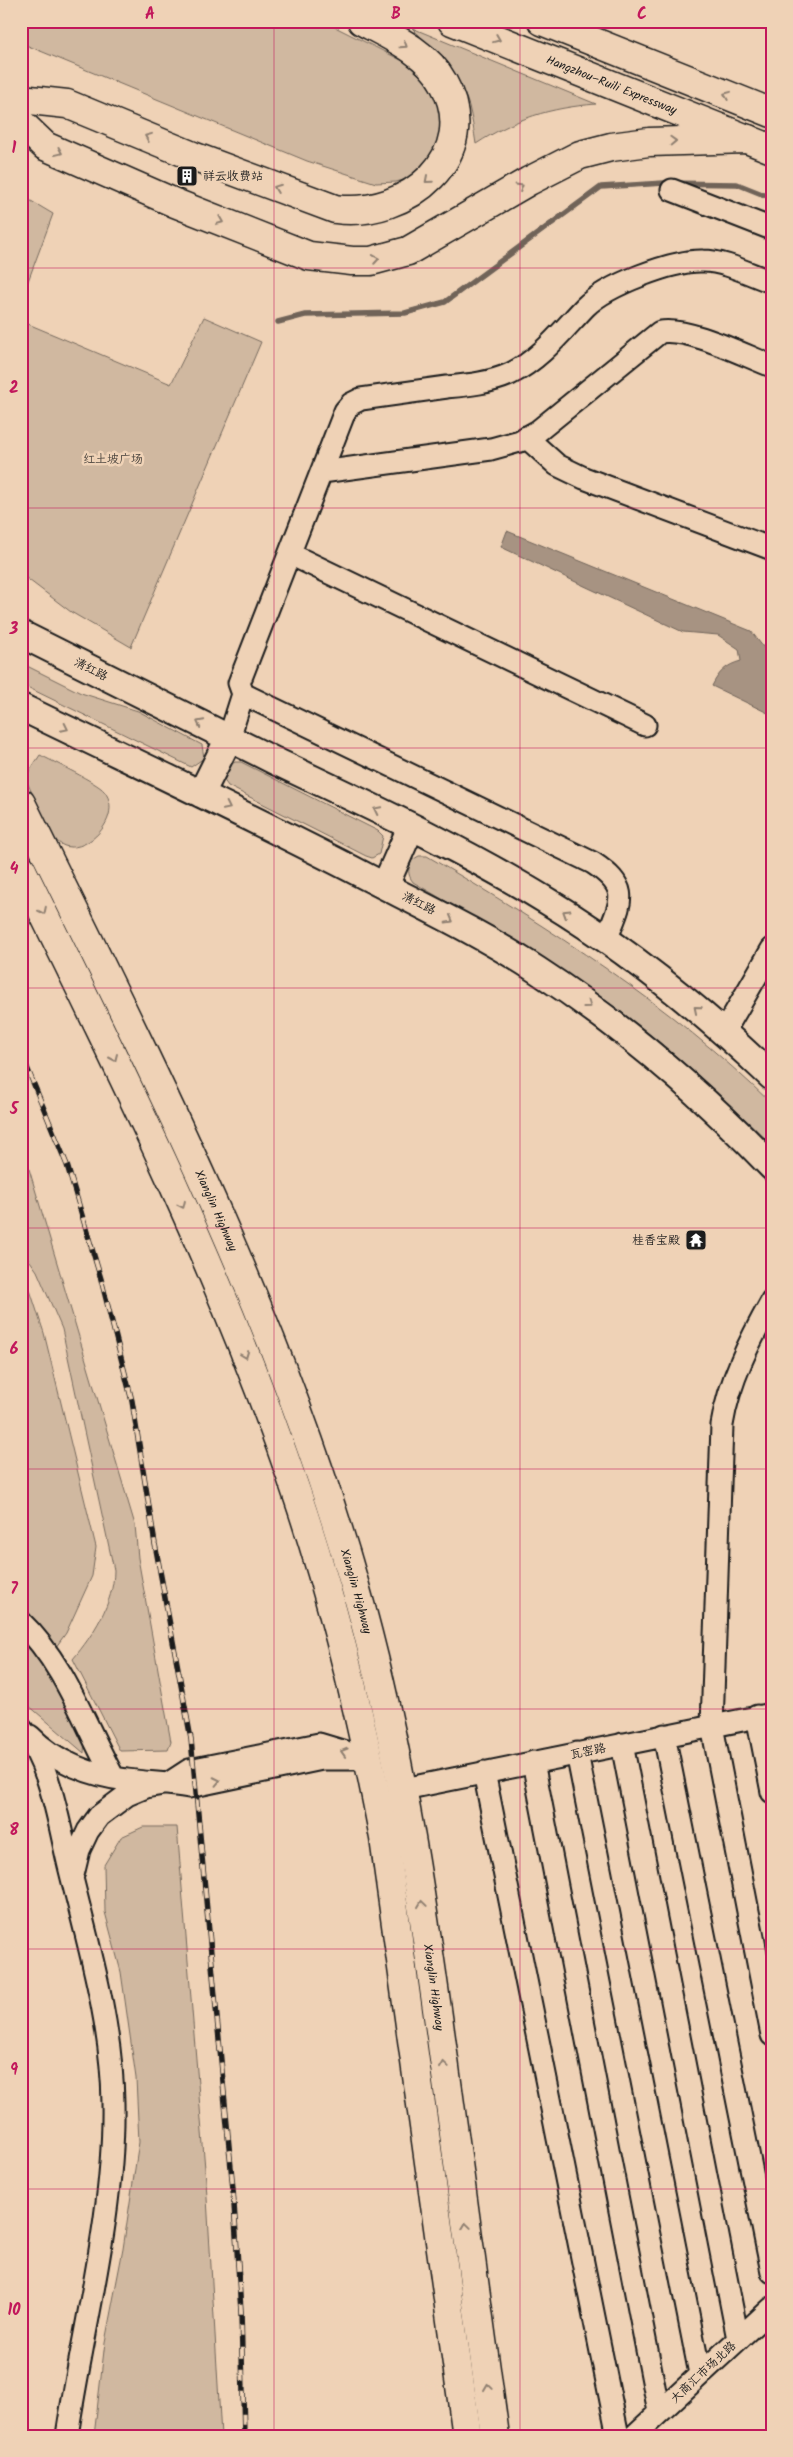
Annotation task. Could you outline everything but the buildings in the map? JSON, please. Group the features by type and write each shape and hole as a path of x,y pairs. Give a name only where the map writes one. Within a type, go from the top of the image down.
{"highway":[{"path":"21,99 67,104 302,198 344,210 384,205 419,187 438,170 450,151 456,122 450,96 442,80 427,62 406,46 362,21"},
{"name":"Hangzhou–Ruili Expressway","path":"452,21 760,144"},
{"path":"542,21 772,113"},
{"path":"21,123 45,146 175,203 309,256 352,261 371,261 408,251 529,181 580,155 611,147 648,142 760,144"},
{"name":"Xianglin Highway","path":"21,803 131,1025 221,1222 266,1330 338,1527 373,1654 404,1789 430,1958 495,2436"},
{"path":"21,868 104,1037 195,1234 232,1322 280,1445 310,1535 346,1661 369,1759 389,1876 467,2436"},
{"path":"369,1759 404,1789"}],"main road":[{"name":"清红路","path":"21,628 32,640 411,827 546,900 606,940 673,990 724,1032 772,1077"},
{"name":"清红路","path":"21,707 385,886 505,950 592,1008 695,1092 772,1167"},
{"path":"201,794 228,738"},
{"path":"385,886 411,827"}],"street":[{"path":"672,190 772,229"},
{"path":"228,738 243,694 239,683 345,411 351,404 361,399 489,382 510,374 545,350 587,305 601,293 621,282 667,268 702,261 716,262 772,282"},
{"path":"322,472 491,449 526,438 660,332 677,331 772,366"},
{"path":"526,438 557,465 584,478 772,549"},
{"path":"290,554 645,725"},
{"path":"243,694 593,863 610,874 619,885 620,902 606,940"},
{"path":"724,1032 772,949"},
{"path":"772,1301 739,1366 727,1400 722,1426 712,1726 772,2035"},
{"path":"21,1622 36,1637 63,1679 114,1778"},
{"path":"765,1715 772,1792"},
{"name":"瓦窑路","path":"404,1789 765,1715"},
{"path":"22,1729 43,1748 67,1762 114,1778 169,1783 189,1787 322,1759 369,1759"},
{"path":"22,1729 44,1773 72,1880 105,2022 113,2110 110,2171 97,2266 67,2436"},
{"path":"664,1735 772,2272"},
{"path":"622,1744 738,2339"},
{"path":"577,1753 700,2374"},
{"path":"533,1762 659,2412"},
{"path":"484,1772 618,2436"},
{"path":"72,1880 79,1850 99,1816 127,1795 146,1788 169,1783"},
{"name":"大商汇市场北路","path":"634,2436 772,2308"}],"green space":[{"path":"21,21 323,21 405,62 428,83 443,109 447,134 418,176 396,182 376,183 307,161 21,43"},
{"path":"412,28 596,104 563,108 533,116 505,127 476,144 469,106 459,83 445,63"},
{"path":"21,195 53,214 21,300"},
{"name":"红土坡广场","path":"204,317 261,342 131,647 71,612 21,574 21,321 171,384"},
{"path":"21,663 81,693 138,711 202,745 204,758 191,767 21,684"},
{"path":"40,755 100,787 104,791 109,802 109,814 105,825 87,843 76,847 65,846 56,840 48,828 25,778"},
{"path":"235,762 241,762 378,831 383,836 379,854 372,858 366,856 228,786 223,779 228,766"},
{"path":"419,856 427,856 563,940 692,1033 772,1104 772,1145 698,1075 595,992 544,959 413,882 409,869 412,860"},
{"path":"21,1142 135,1525 138,1558 171,1742 168,1750 120,1751 73,1659 88,1640 101,1618 110,1594 114,1570 62,1329 37,1271 21,1248"},
{"path":"21,1277 30,1290 44,1333 96,1547 92,1576 66,1633 43,1665 85,1738 84,1753 21,1699"},
{"path":"143,1827 177,1827 206,2181 221,2436 94,2436 105,2342 123,2249 139,2142 136,2078 121,1972 105,1912 104,1865 121,1837"}],"shaded area":[{"path":"507,531 751,631 767,652 772,653 772,715 712,686 724,670 741,661 739,649 718,635 683,632 501,547"}],"waterway":[{"path":"278,322 305,315 405,313 445,302 601,187 664,183 737,184 772,198"}],"railway":[{"path":"21,1053 67,1165 101,1279 132,1401 155,1544 191,1739 233,2189 241,2311 244,2436"}],"place":[{"name":"祥云收费站","path":"187,176"},
{"name":"桂香宝殿","path":"696,1240"}]}
